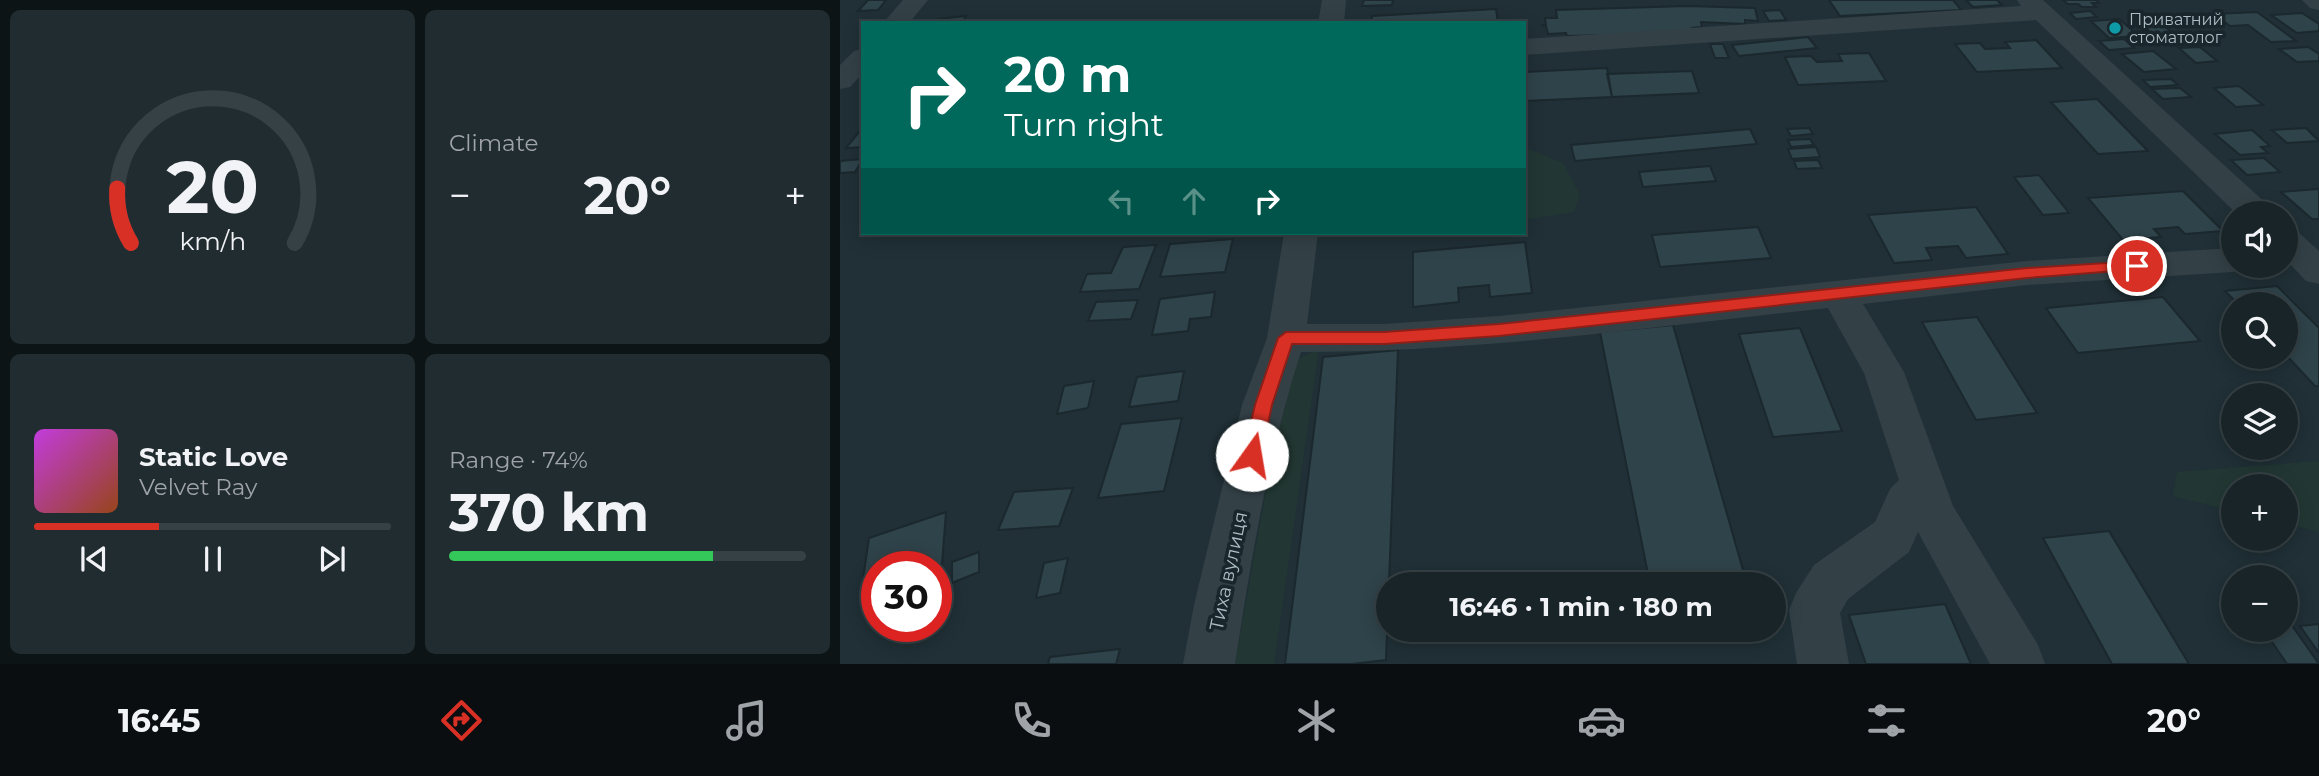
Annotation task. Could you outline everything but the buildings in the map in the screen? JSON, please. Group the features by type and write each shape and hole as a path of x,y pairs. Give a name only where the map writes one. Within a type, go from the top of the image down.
{"street":[{"path":"897,21 916,0"},
{"path":"1331,21 1334,0"},
{"path":"2314,0 2319,3"},
{"path":"1526,47 2035,6 2243,201"},
{"path":"840,81 861,59"},
{"name":"Тиха вулиця","path":"1209,664 1219,605 1263,405 1286,338 1301,235"},
{"path":"1286,338 1384,338 1499,330 2027,273 2221,261"},
{"path":"1838,293 1884,372 1933,515 2019,664"},
{"path":"1823,664 1814,610 1831,582 1892,537 1906,503 1923,485"}],"green space":[{"path":"1526,148 1563,163 1580,195 1574,212 1526,220"},
{"path":"1319,349 1274,664 1235,664 1285,385 1296,360"},
{"path":"2319,461 2319,532 2298,527 2298,474 2221,474 2221,508 2173,496 2177,472"}],"place":[{"name":"Приватний стоматолог","path":"2115,28"}],"route":[{"path":"1252,455 1263,405 1286,338 1384,338 1499,330 2027,273 2137,266"}]}
